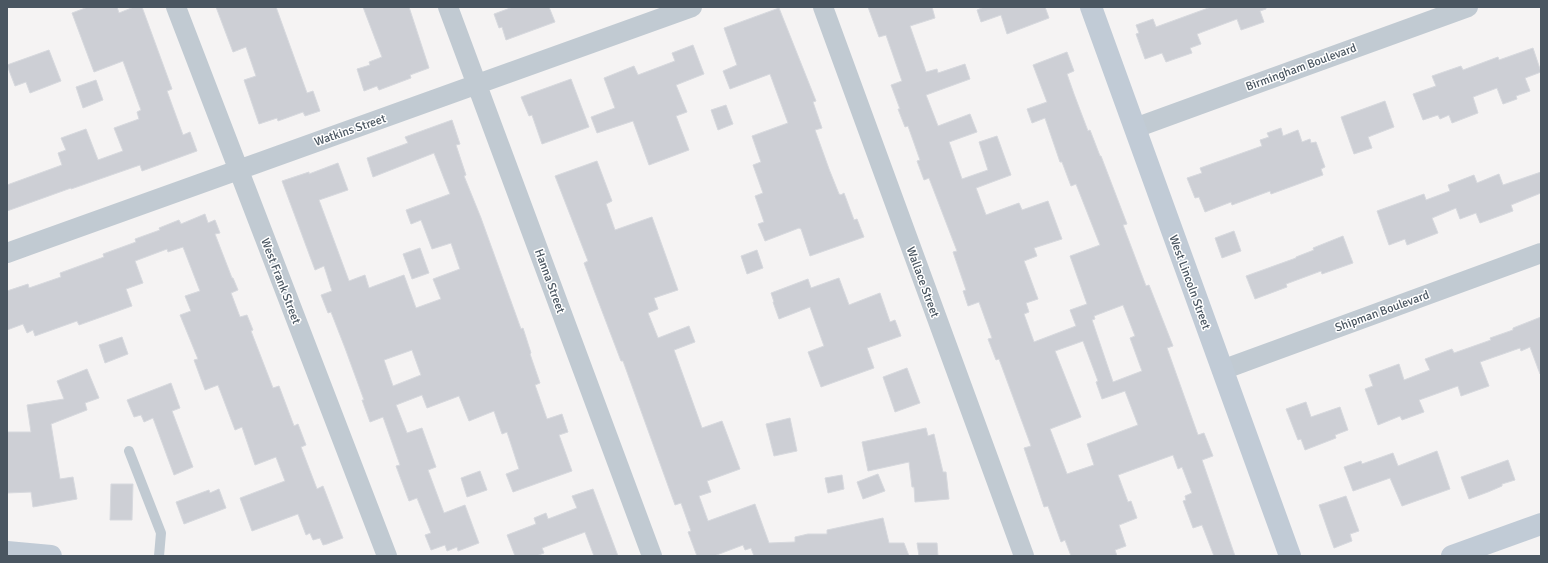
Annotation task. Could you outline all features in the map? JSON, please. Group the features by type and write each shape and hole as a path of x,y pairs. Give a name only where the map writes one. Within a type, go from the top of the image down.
{"street":[{"name":"West Frank Street","path":"176,7 387,556"},
{"name":"Hanna Street","path":"448,7 478,84 652,556"},
{"name":"Watkins Street","path":"7,253 692,7"},
{"name":"Wallace Street","path":"823,7 1024,556"},
{"name":"West Lincoln Street","path":"1091,7 1290,556"},
{"name":"Birmingham Boulevard","path":"1135,128 1468,7"},
{"name":"Shipman Boulevard","path":"1222,370 1541,253"},
{"path":"1452,556 1541,524"},
{"path":"7,552 51,556"}],"lane":[{"path":"129,450 161,533 160,556"}],"building":[{"path":"88,7 117,7 119,13 134,7 142,7 172,89 167,91 183,135 190,132 197,151 142,171 140,165 7,211 7,185 62,165 58,153 66,150 61,138 86,129 98,160 123,151 114,128 139,119 137,112 141,110 123,61 94,72 72,13"},
{"path":"216,7 276,7 307,93 313,91 320,111 305,116 303,112 278,121 277,118 259,124 244,80 256,76 246,47 233,52"},
{"path":"363,7 409,7 429,68 410,75 411,78 379,90 377,86 364,91 357,69 370,65 369,62 382,57"},
{"path":"513,7 549,7 555,22 506,40 502,27 499,28 494,14"},
{"path":"868,7 932,7 935,18 910,26 926,72 937,69 938,73 965,64 970,79 926,95 938,126 970,114 977,132 949,142 962,179 988,170 979,142 997,136 1011,175 976,188 986,215 1019,203 1022,210 1048,201 1062,239 1034,248 1037,256 1024,261 1038,299 1026,303 1029,312 1024,314 1034,342 1076,326 1070,310 1087,304 1070,256 1100,245 1076,184 1071,186 1062,162 1060,162 1045,118 1032,123 1027,109 1047,102 1033,65 1067,52 1074,71 1067,74 1074,94 1088,131 1090,130 1101,156 1127,224 1123,225 1146,286 1149,285 1173,346 1167,348 1198,435 1204,433 1213,456 1202,460 1235,556 1214,556 1202,525 1193,528 1183,501 1186,500 1185,496 1192,493 1182,467 1178,469 1173,455 1118,475 1128,502 1131,501 1137,518 1119,525 1126,546 1115,550 1117,556 1071,556 1065,540 1061,542 1048,506 1044,507 1024,448 1031,446 999,359 996,360 988,339 992,338 979,302 968,306 963,291 966,290 953,252 957,251 929,178 924,180 917,161 920,160 908,126 905,127 898,109 900,109 891,85 902,81 886,35 879,37","holes":["1123,305 1135,336 1130,338 1142,371 1113,382 1092,320 1095,319 1094,316","1083,341 1098,381 1096,382 1102,399 1125,391 1138,425 1087,444 1094,465 1067,474 1050,429 1081,417 1055,351"]},
{"path":"984,7 1045,7 1049,18 1007,34 1001,15 981,22 977,10"},
{"path":"1211,7 1266,7 1266,9 1260,11 1264,22 1241,30 1237,19 1197,34 1201,44 1190,48 1192,53 1166,62 1162,53 1145,59 1136,34 1139,33 1136,25 1153,19 1156,27"},
{"path":"779,8 816,101 813,102 822,128 815,130 829,169 839,194 841,195 844,193 854,220 857,219 864,237 810,256 801,229 799,228 765,241 758,224 764,222 755,196 763,193 753,165 761,162 752,136 788,123 770,74 730,89 723,71 737,65 724,28"},
{"path":"693,45 704,74 676,85 687,112 676,116 689,150 649,165 633,121 597,133 591,117 615,108 604,78 634,66 638,75 675,61 672,53"},
{"path":"1533,48 1541,72 1525,78 1530,91 1516,96 1517,99 1503,104 1497,88 1473,97 1478,113 1452,123 1449,115 1440,119 1438,115 1423,120 1413,94 1436,86 1432,76 1461,66 1463,70 1498,57 1499,60"},
{"path":"49,50 61,81 30,93 26,82 15,86 7,65"},
{"path":"571,79 589,127 542,144 532,115 529,116 521,97"},
{"path":"96,80 103,100 83,108 76,87"},
{"path":"1385,101 1394,127 1368,137 1372,148 1354,154 1341,117"},
{"path":"726,105 733,124 718,130 711,110"},
{"path":"452,120 460,144 456,145 466,175 464,176 481,218 521,329 523,328 540,383 535,385 547,419 562,414 568,432 559,435 572,471 513,492 506,474 519,469 507,432 502,434 494,411 469,421 459,396 427,408 422,395 396,405 407,433 422,428 436,467 428,470 444,513 465,505 479,543 458,551 457,547 447,551 445,545 431,550 425,535 431,533 417,498 409,501 396,466 400,465 383,417 370,422 362,400 364,400 345,348 331,312 328,313 321,295 332,291 324,266 315,270 282,181 309,172 309,174 338,163 348,190 319,200 349,281 365,275 369,288 404,275 416,308 441,299 433,279 460,269 451,243 432,249 421,220 411,224 406,210 450,194 434,153 373,177 367,158 408,143 405,137","holes":["412,350 421,375 393,386 384,360"]},
{"path":"1281,128 1283,136 1298,130 1302,142 1310,139 1311,143 1316,142 1325,167 1321,169 1323,175 1271,194 1270,191 1232,205 1231,202 1205,212 1199,197 1195,198 1187,178 1202,173 1200,168 1262,146 1260,140 1269,137 1267,133"},
{"path":"597,161 612,201 606,204 615,230 652,217 678,290 654,298 658,309 648,313 658,338 689,326 695,342 674,350 702,428 722,421 740,469 707,481 711,492 699,496 708,521 755,504 769,543 795,542 795,537 808,534 827,534 827,530 883,518 889,543 904,543 909,556 754,556 751,548 745,550 743,545 714,556 697,556 688,532 691,531 681,503 675,505 623,361 621,361 584,263 588,261 555,176"},
{"path":"1541,172 1541,193 1511,205 1513,211 1480,223 1476,213 1460,219 1456,208 1432,218 1438,233 1407,245 1405,239 1389,245 1377,211 1424,194 1426,200 1450,191 1448,185 1474,175 1477,183 1499,174 1503,185"},
{"path":"205,214 208,223 215,220 220,233 215,234 238,290 231,293 240,317 247,315 253,330 251,331 273,388 279,386 294,426 298,424 306,445 301,447 317,489 323,486 343,538 323,545 320,538 313,540 310,533 306,535 298,514 252,531 240,498 285,481 276,457 255,465 242,427 235,430 218,385 205,390 194,360 198,359 180,315 191,311 185,296 200,291 183,247 168,252 167,249 135,261 143,283 126,289 132,306 79,325 77,321 35,336 33,330 27,333 23,324 7,330 7,291 28,284 29,288 61,277 60,273 104,257 103,254 136,242 135,239 160,230 159,228 179,220 181,224"},
{"path":"1234,231 1241,251 1222,258 1215,238"},
{"path":"1343,236 1353,263 1322,274 1321,271 1286,284 1287,287 1255,299 1246,276 1296,258 1314,250 1313,248"},
{"path":"420,248 429,273 412,279 403,254"},
{"path":"757,250 763,268 747,274 741,256"},
{"path":"839,278 849,305 880,293 890,322 895,320 901,336 867,348 874,368 821,387 808,352 824,346 810,307 779,319 771,293 808,279 811,288"},
{"path":"1541,317 1541,374 1530,347 1521,351 1520,348 1480,362 1489,386 1461,396 1458,386 1419,400 1424,412 1402,420 1400,416 1378,425 1365,389 1373,386 1369,375 1399,364 1404,380 1430,370 1425,359 1452,349 1454,353 1491,340 1490,338 1513,330 1513,328"},
{"path":"122,337 128,354 105,363 99,345"},
{"path":"907,368 920,403 895,412 883,377"},
{"path":"87,369 99,398 85,403 87,410 51,424 60,479 73,477 77,499 33,507 31,492 7,493 7,432 31,432 27,405 64,399 57,381"},
{"path":"171,383 180,408 172,411 193,467 174,475 153,418 144,422 141,415 134,417 127,400"},
{"path":"1306,402 1311,417 1340,407 1348,430 1335,435 1336,438 1305,450 1301,439 1298,440 1286,409"},
{"path":"790,418 797,451 774,456 766,424"},
{"path":"926,428 928,436 934,434 943,472 946,472 949,499 915,502 914,487 912,487 909,462 868,471 862,442"},
{"path":"1437,451 1450,489 1402,506 1390,478 1353,491 1344,467 1361,461 1362,464 1393,453 1398,466"},
{"path":"1508,460 1515,480 1502,484 1502,486 1469,499 1461,477"},
{"path":"480,471 487,490 467,497 461,478"},
{"path":"878,474 885,491 863,499 857,482"},
{"path":"842,475 844,489 828,493 825,478"},
{"path":"111,484 133,484 132,520 110,520"},
{"path":"219,489 226,508 184,524 176,502 209,490 210,493"},
{"path":"593,489 618,556 594,556 585,532 542,548 544,553 536,556 515,556 507,535 536,524 534,518 546,513 548,519 577,508 572,496"},
{"path":"1346,496 1359,531 1350,534 1352,541 1334,548 1319,505"},
{"path":"917,543 937,543 938,556 919,556"}]}
